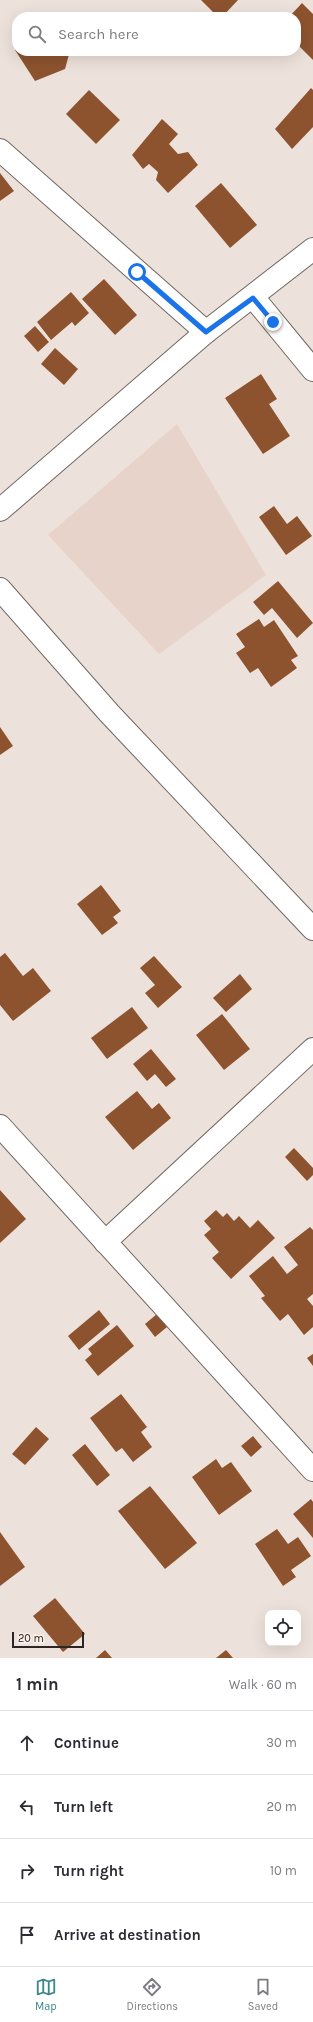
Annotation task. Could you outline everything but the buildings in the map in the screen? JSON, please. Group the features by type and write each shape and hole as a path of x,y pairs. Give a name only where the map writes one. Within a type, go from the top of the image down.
{"street":[{"path":"0,150 206,332"},
{"path":"0,510 206,332 253,298 313,249"},
{"path":"253,298 313,370"},
{"path":"0,589 109,713 313,929"},
{"path":"105,1242 313,1049"},
{"path":"0,1126 313,1470"}],"shaded area":[{"path":"177,424 266,575 159,654 48,535"}],"route":[{"path":"137,272 206,332 253,298 273,322"}]}
